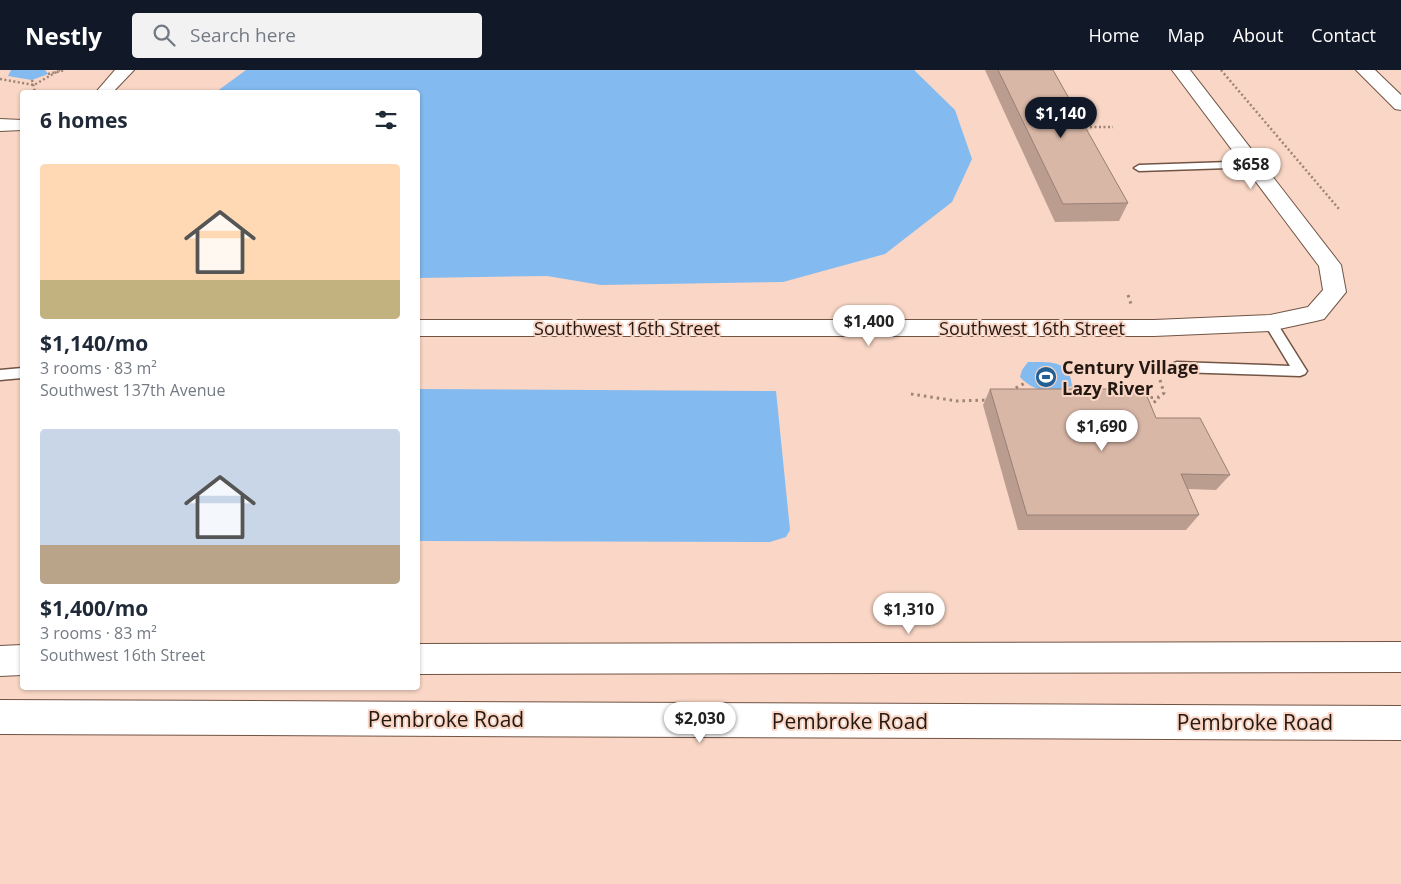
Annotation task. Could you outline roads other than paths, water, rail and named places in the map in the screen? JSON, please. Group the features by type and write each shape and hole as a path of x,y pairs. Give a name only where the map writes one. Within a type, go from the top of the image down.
{"main road":[{"path":"106,90 125,70"},
{"path":"1181,70 1256,167"},
{"path":"1364,70 1401,105"},
{"path":"0,126 20,125"},
{"name":"Southwest 16th Street","path":"420,328 1154,328 1270,323 1316,313 1335,292 1330,265 1256,167"},
{"path":"420,659 1401,657"},
{"path":"0,660 20,660"},
{"name":"Pembroke Road","path":"0,717 1401,723"}],"lane":[{"path":"1138,168 1229,165 1256,167"},
{"path":"1178,367 1300,371 1270,323"},
{"path":"0,376 20,373"}],"water":[{"path":"11,70 45,70 48,74 32,80 8,76"},
{"path":"246,70 914,70 955,110 972,159 952,202 885,254 783,282 601,285 547,276 420,278 420,90 219,90"},
{"name":"Century Village Lazy River","path":"1028,362 1051,362 1063,367 1070,377 1072,386 1051,391 1032,386 1020,377 1022,370"},
{"path":"420,389 776,391 790,530 786,537 770,542 420,541"}],"place":[{"name":"Century Village Lazy River","path":"1046,377"}]}
